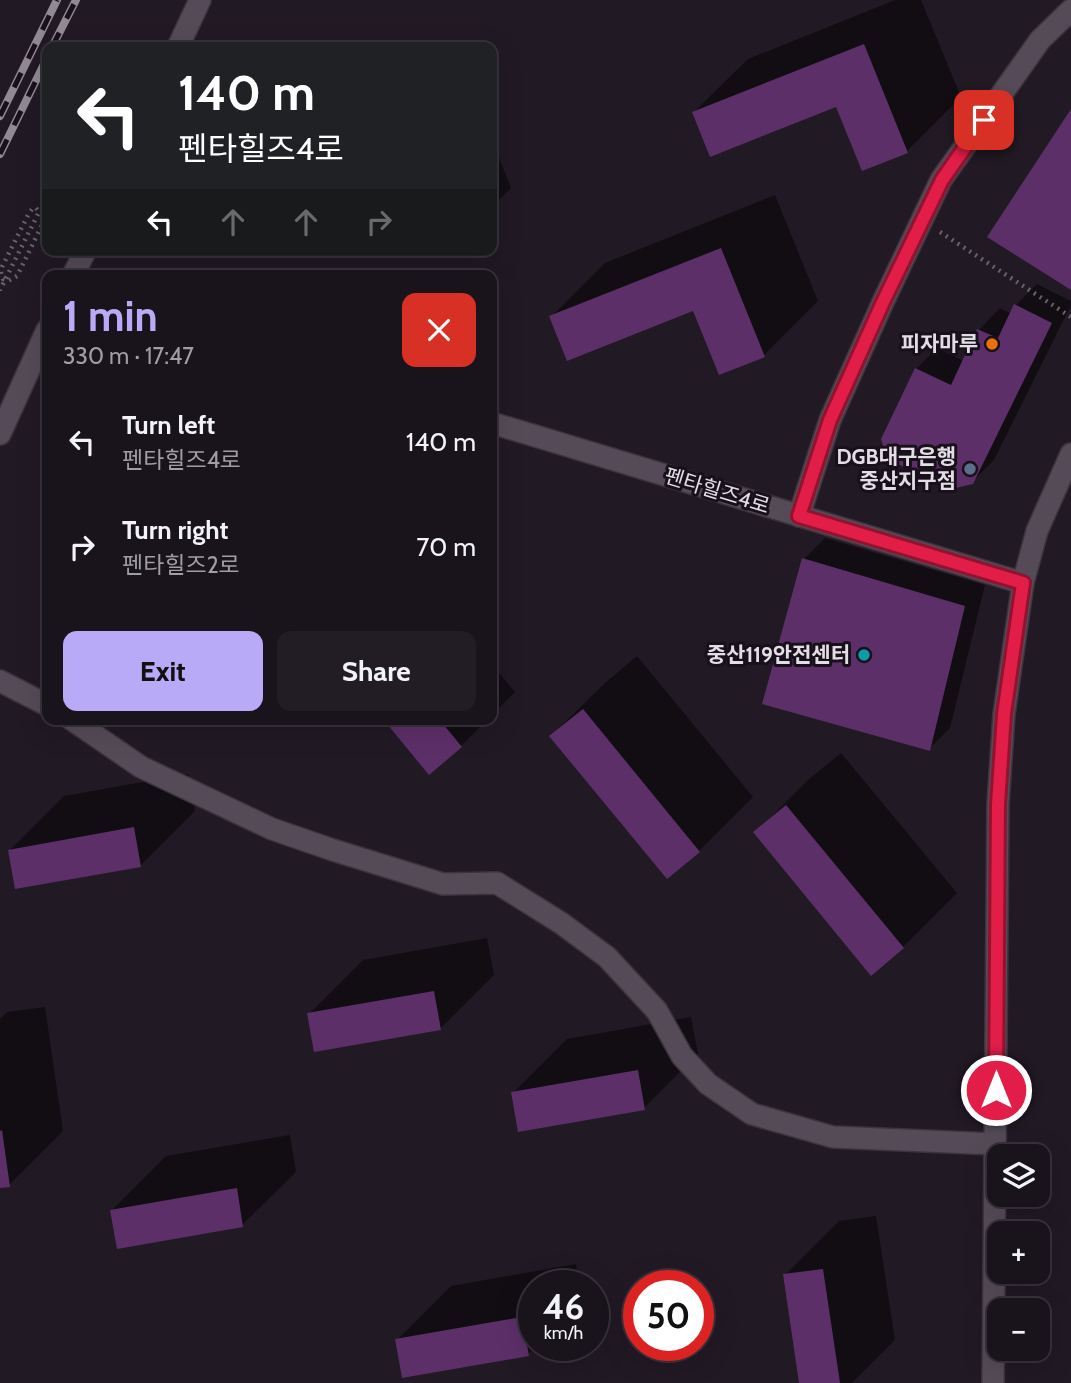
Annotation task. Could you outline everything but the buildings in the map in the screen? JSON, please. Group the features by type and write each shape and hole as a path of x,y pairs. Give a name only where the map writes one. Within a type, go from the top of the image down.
{"street":[{"path":"180,42 200,0"},
{"path":"799,516 830,420 942,180 1040,40 1071,10"},
{"path":"0,433 42,341"},
{"name":"펜타힐즈4로","path":"497,425 1023,583"},
{"path":"80,725 142,767 272,829 443,884 497,883 561,923 607,957 657,1012 682,1056 708,1084 752,1114 833,1137 995,1144 998,804 1004,714 1023,583 1037,531 1071,454"},
{"path":"0,681 42,702"},
{"path":"993,1383 994,1207"}],"path":[{"path":"36,208 39,212 5,280 1,272 2,267 29,213 36,208"},
{"path":"922,220 1071,317"},
{"path":"5,280 17,276 42,225"}],"railway":[{"path":"0,116 57,0"},
{"path":"55,42 76,0"},
{"path":"0,154 42,68"}],"place":[{"name":"피자마루","path":"992,344"},
{"name":"DGB대구은행 중산지구점","path":"970,469"},
{"name":"중산119안전센터","path":"864,655"}],"route":[{"path":"984,120 942,180 883,302 830,420 799,516 1023,583 1004,714 998,804 996,1090"}]}
